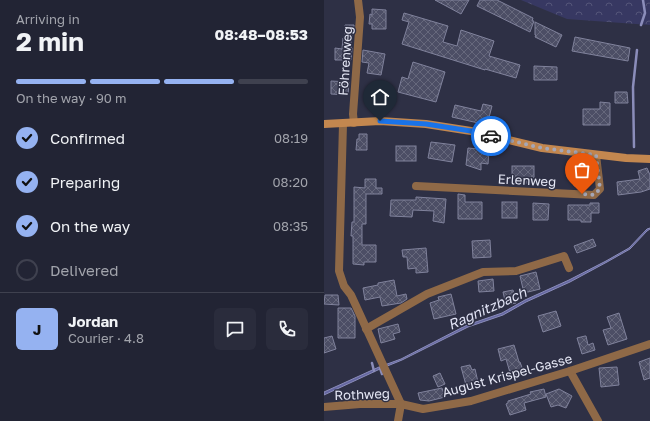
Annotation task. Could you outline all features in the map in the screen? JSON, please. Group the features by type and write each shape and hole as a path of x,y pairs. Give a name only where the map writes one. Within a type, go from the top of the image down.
{"main road":[{"path":"324,124 380,121 426,124 471,131 542,148 596,155 650,159"}],"street":[{"name":"Föhrenweg","path":"354,123 353,114 360,17 358,0"},
{"path":"343,124 339,271 344,286 351,294 401,404 398,421"},
{"name":"Erlenweg","path":"416,186 594,195 600,189 596,155"},
{"path":"366,329 427,294 483,272 516,271 564,256 569,268"},
{"name":"August Krispel-Gasse","path":"401,404 423,409 471,400 570,371 650,344"},
{"path":"570,371 598,421"},
{"name":"Rothweg","path":"324,407 360,404 401,404"}],"green space":[{"path":"521,0 650,0 650,25 567,19"}],"shaded area":[{"name":"Ragnitzbach","path":"650,228 630,249 570,282 526,302 503,315 468,327 402,360 324,395 324,392 379,367 401,359 467,325 502,313 525,300 569,280 629,248 647,229"}],"building":[{"path":"435,0 469,0 461,14"},
{"path":"480,0 497,0 533,18 532,21 534,21 530,32 477,6"},
{"path":"372,9 386,10 386,29 372,29 372,24 369,24"},
{"path":"404,13 448,26 443,42 457,46 461,30 494,41 489,56 520,65 516,78 402,44 409,22 402,20"},
{"path":"535,22 562,35 556,47 535,37"},
{"path":"345,25 354,25 353,35 351,35 351,60 335,60 335,48 342,49 343,38 345,38"},
{"path":"575,37 630,48 628,61 572,51"},
{"path":"363,50 385,54 381,75 367,73 369,63 362,62"},
{"path":"413,62 445,72 436,102 398,92 402,77 408,79"},
{"path":"534,66 557,67 557,80 534,80"},
{"path":"331,81 349,82 348,95 331,94"},
{"path":"615,92 627,92 628,103 615,103"},
{"path":"600,102 610,103 610,125 583,125 583,109 600,109"},
{"path":"483,104 492,106 487,125 452,117 455,105 481,111"},
{"path":"359,134 367,134 367,150 356,150"},
{"path":"431,142 455,145 452,162 428,158"},
{"path":"396,146 416,146 416,161 396,161"},
{"path":"468,148 489,150 488,164 481,163 481,170 466,165"},
{"path":"512,166 534,166 534,183 512,183"},
{"path":"647,168 650,175 650,189 641,192 618,195 617,182 640,179 638,171"},
{"path":"574,173 586,174 586,186 574,186"},
{"path":"365,179 376,179 376,188 382,188 382,194 366,194 366,224 362,224 362,245 376,245 376,262 364,262 364,265 353,264 353,236 351,236 352,222 354,222 354,187 365,188"},
{"path":"458,194 465,195 465,202 482,202 482,219 458,219"},
{"path":"416,197 446,199 444,223 433,221 434,211 413,210 412,217 390,216 391,200 416,200"},
{"path":"502,202 517,202 517,218 502,218"},
{"path":"533,203 549,204 548,220 533,220"},
{"path":"590,203 599,203 599,213 591,213 591,222 568,220 568,205 590,205"},
{"path":"593,239 596,246 577,253 574,246"},
{"path":"490,240 491,257 473,258 472,241"},
{"path":"426,248 428,272 416,273 416,268 408,269 407,257 403,257 402,250"},
{"path":"536,272 540,289 524,293 520,276"},
{"path":"493,279 494,291 479,292 478,281"},
{"path":"394,280 397,296 406,294 407,299 401,303 382,306 380,297 365,300 363,288"},
{"path":"513,290 516,303 506,305 503,292"},
{"path":"451,294 456,314 434,319 430,303 439,300 438,297"},
{"path":"325,295 338,295 339,305 324,304"},
{"path":"338,308 351,308 355,316 355,338 338,338"},
{"path":"556,311 561,326 543,332 538,316"},
{"path":"619,313 627,339 608,345 603,330 611,328 607,317"},
{"path":"398,324 400,332 393,334 395,339 381,343 378,329"},
{"path":"332,336 336,349 324,353 324,338"},
{"path":"586,336 588,345 593,343 595,350 582,354 577,338"},
{"path":"514,345 524,373 511,376 506,359 501,361 498,349"},
{"path":"650,358 650,378 644,380 639,362"},
{"path":"470,365 472,370 475,369 478,382 466,385 461,367"},
{"path":"617,367 619,385 601,387 599,368"},
{"path":"440,373 445,384 438,387 433,376"},
{"path":"442,388 445,397 429,401 420,400 418,393"},
{"path":"544,389 546,397 524,403 526,410 510,415 506,404 508,401 531,394 530,392"},
{"path":"559,389 572,396 566,408 558,405 551,407 546,394"}],"waterway":[{"path":"641,25 645,13 643,0"},
{"path":"634,147 633,87 637,50"},
{"name":"Ragnitzbach","path":"372,363 374,371"},
{"name":"Ragnitzbach","path":"380,368 382,374"}],"way so far":[{"path":"491,136 542,148 596,155 600,189 594,195 582,194"}],"route":[{"path":"380,121 426,124 471,131 491,136"}]}
